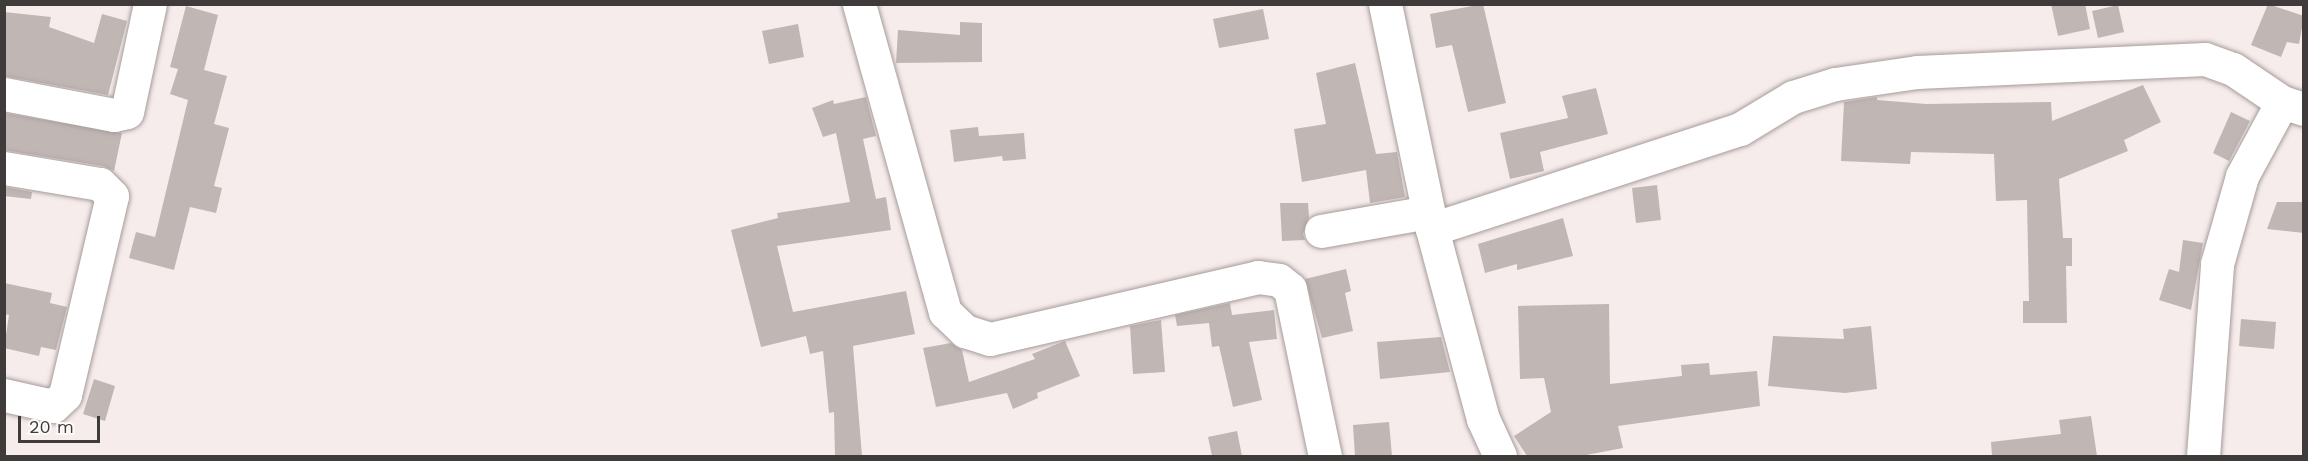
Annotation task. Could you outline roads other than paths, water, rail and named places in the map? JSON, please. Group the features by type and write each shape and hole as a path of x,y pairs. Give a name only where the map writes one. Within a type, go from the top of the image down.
{"street":[{"path":"4,94 114,115 127,112 150,4"},
{"path":"859,4 945,312 965,331 990,339 1258,277 1279,280 1290,289 1325,456"},
{"path":"1385,4 1430,221 1483,419 1500,456"},
{"path":"1321,231 1430,221 1740,129 1793,98 1847,82 1917,72 2205,59 2233,69 2293,106 2242,176 2217,264 2203,456"},
{"path":"4,168 100,184 112,196 65,395 52,406 4,395"}]}
